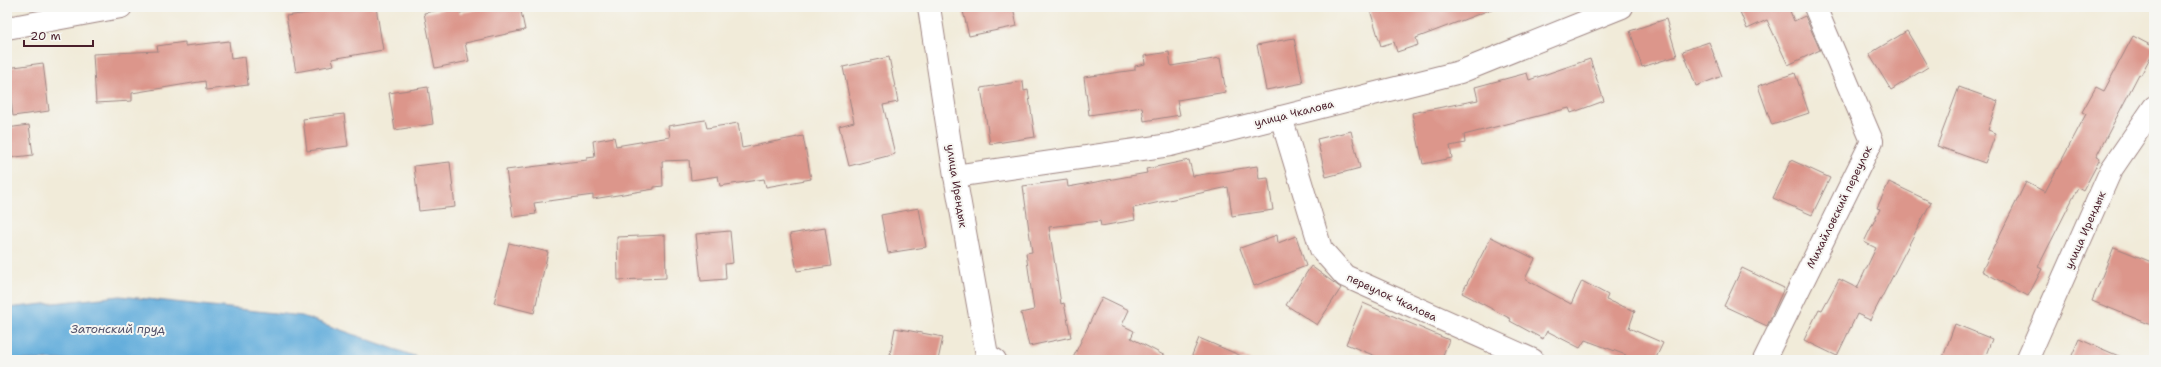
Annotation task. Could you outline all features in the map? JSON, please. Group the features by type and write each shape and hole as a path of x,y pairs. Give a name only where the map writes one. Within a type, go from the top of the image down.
{"street":[{"path":"7,28 121,7"},
{"name":"улица Ирендык","path":"929,7 954,176 987,355 995,360"},
{"name":"улица Чкалова","path":"954,176 1170,144 1460,72 1622,7"},
{"name":"Михайловский переулок","path":"1764,360 1872,140 1815,7"},
{"name":"улица Ирендык","path":"2027,360 2111,170 2154,107"},
{"name":"переулок Чкалова","path":"1281,117 1321,249 1345,276 1533,360"}],"water":[{"name":"Затонский пруд","path":"120,296 302,316 425,360 7,360 7,308"}],"building":[{"path":"351,7 376,7 383,50 332,59 334,65 296,72 286,16"},
{"path":"459,7 460,13 489,7 520,7 525,30 465,43 469,61 435,68 424,13"},
{"path":"962,7 1013,7 1017,26 969,36"},
{"path":"1380,7 1492,7 1492,9 1416,38 1418,45 1397,52 1394,42 1381,46 1370,10"},
{"path":"1738,7 1798,7 1790,11 1794,21 1805,16 1820,50 1788,65 1767,20 1747,29"},
{"path":"1666,19 1677,56 1642,67 1630,31"},
{"path":"1907,31 1928,67 1891,90 1869,54"},
{"path":"2133,36 2154,47 2154,50 2141,75 2139,74 2096,157 2100,159 2083,191 2078,188 2038,267 2042,269 2028,296 1982,271 2026,182 2045,192 2086,114 2082,112 2096,87 2104,91"},
{"path":"1294,38 1303,83 1266,90 1257,45"},
{"path":"229,41 231,59 245,57 248,85 206,90 205,81 132,93 132,101 96,103 93,54 158,51 157,46 185,42 185,46"},
{"path":"1709,42 1722,76 1696,86 1683,51"},
{"path":"1169,52 1171,66 1220,58 1226,92 1177,100 1180,115 1144,121 1142,107 1089,115 1084,77 1135,70 1135,66 1145,64 1144,56"},
{"path":"889,57 898,102 883,105 895,154 849,166 839,126 854,122 843,67"},
{"path":"1590,59 1604,101 1571,113 1569,108 1464,135 1465,143 1450,146 1452,158 1423,164 1412,113 1478,100 1475,87 1527,73 1529,80"},
{"path":"43,63 49,111 13,116 7,68"},
{"path":"1795,73 1809,113 1772,125 1758,86"},
{"path":"1023,81 1024,91 1028,90 1035,137 990,144 981,88"},
{"path":"428,87 433,124 395,130 389,93"},
{"path":"1959,87 1998,101 1988,130 1996,133 1985,163 1937,146"},
{"path":"344,114 348,146 307,151 303,119"},
{"path":"705,120 707,128 738,123 742,148 803,136 811,179 766,187 764,179 720,186 718,176 691,180 689,160 662,161 663,186 654,187 654,189 593,199 593,195 534,203 536,214 513,217 506,170 587,160 587,158 595,157 593,141 614,137 616,146 670,137 668,126"},
{"path":"29,125 33,155 7,158 7,128"},
{"path":"1351,131 1360,168 1326,177 1317,139"},
{"path":"1189,160 1193,176 1257,166 1259,179 1268,178 1273,210 1232,216 1228,187 1133,208 1135,220 1101,226 1100,221 1049,227 1061,304 1064,303 1071,337 1029,346 1021,313 1034,310 1026,253 1032,252 1023,186 1067,180 1068,187 1147,173 1146,169"},
{"path":"1791,160 1830,178 1812,215 1773,198"},
{"path":"450,162 455,207 419,211 414,166"},
{"path":"1889,182 1931,202 1870,320 1857,314 1837,356 1804,340 1819,309 1822,310 1839,279 1857,288 1876,248 1864,242 1880,209 1877,208"},
{"path":"919,208 926,247 888,253 881,215"},
{"path":"825,228 831,266 797,271 790,234"},
{"path":"730,231 733,263 725,264 726,279 701,281 696,234"},
{"path":"665,235 666,278 618,280 617,237"},
{"path":"1277,235 1278,243 1296,236 1306,266 1254,286 1240,248"},
{"path":"1491,237 1535,259 1525,279 1571,304 1582,281 1608,295 1606,300 1635,311 1629,328 1663,343 1655,360 1624,360 1626,355 1585,340 1580,348 1547,331 1543,339 1510,321 1511,319 1462,293"},
{"path":"509,243 548,252 534,313 494,303"},
{"path":"2114,247 2154,263 2154,326 2092,301"},
{"path":"1311,266 1341,288 1317,325 1286,305"},
{"path":"1742,268 1784,288 1767,326 1724,306"},
{"path":"1102,297 1129,310 1122,325 1134,331 1131,338 1173,360 1072,360"},
{"path":"1363,303 1449,340 1441,360 1385,360 1346,344"},
{"path":"1955,324 1992,339 1984,360 1942,360"},
{"path":"895,328 943,337 938,360 889,360"},
{"path":"1199,338 1251,360 1190,360"},
{"path":"2079,339 2128,360 2070,360"}]}
